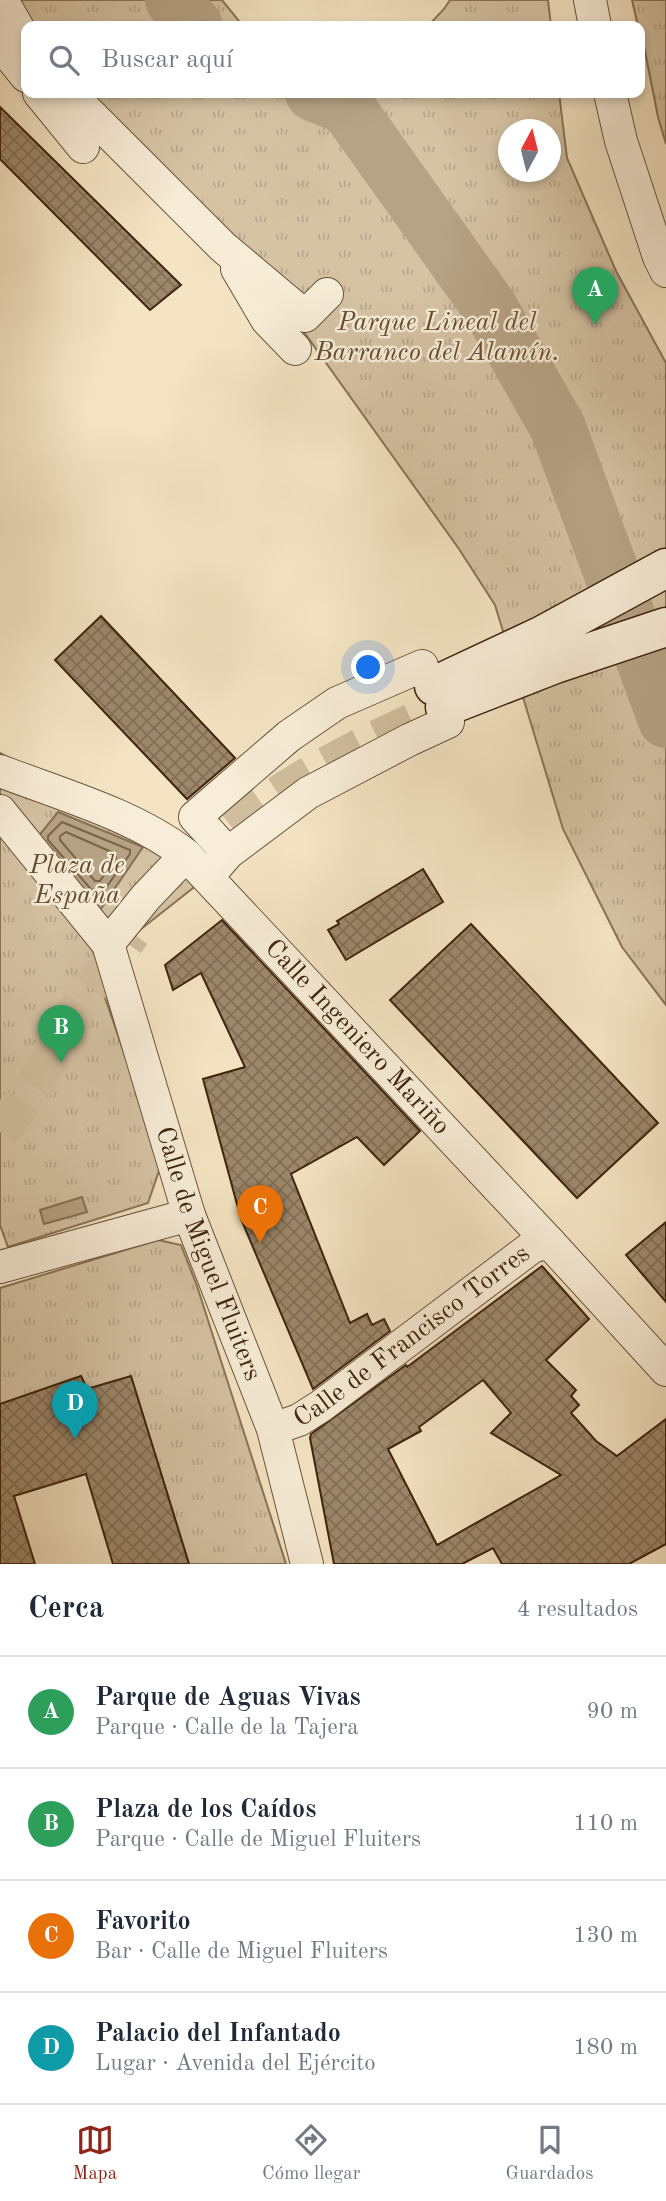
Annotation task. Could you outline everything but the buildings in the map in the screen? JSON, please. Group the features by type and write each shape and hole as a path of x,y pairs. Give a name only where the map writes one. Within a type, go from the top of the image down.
{"main road":[{"path":"549,649 666,568"},
{"path":"437,695 549,649 666,627"}],"street":[{"path":"2,0 7,44 21,68"},
{"path":"590,0 594,21"},
{"path":"43,98 83,147"},
{"path":"74,98 223,247 305,316 327,293"},
{"path":"611,98 621,141 666,271"},
{"path":"223,247 267,320 295,349"},
{"path":"228,853 195,817 289,736 327,710 437,695"},
{"path":"0,811 103,937 187,858 228,853 308,793 409,740 437,695"},
{"name":"Calle Ingeniero Mariño","path":"0,771 120,818 187,858 550,1242 666,1370"},
{"name":"Calle de Miguel Fluiters","path":"103,937 189,1216 273,1429 307,1564"},
{"path":"0,1267 189,1216"},
{"name":"Calle de Francisco Torres","path":"273,1429 299,1420 321,1406 532,1247 550,1242"}],"green space":[{"path":"8,0 222,0 239,21 23,21"},
{"path":"450,0 548,0 550,21 433,21"},
{"path":"632,0 666,0 666,144 645,51 645,21 637,21"},
{"name":"Parque Lineal del Barranco del Alamín.","path":"79,98 560,98 567,158 616,271 666,363 666,1005 622,947 563,829 495,605 459,549 261,272"},
{"name":"Plaza de España","path":"0,753 120,818 207,877 94,966 162,1162 148,1203 8,1247 0,1225"},
{"path":"158,1240 181,1245 197,1286 286,1564 189,1564 131,1377 87,1389 81,1376 0,1404 0,1288"}],"water":[{"path":"58,812 143,847 100,910 37,838"},
{"path":"82,1197 87,1212 44,1224 40,1210"}],"waterway":[{"path":"173,0 191,21"},
{"path":"325,98 347,107 490,308 558,428 666,720"}],"tunnel":[{"path":"190,866 216,841 274,797 370,742 436,711"},
{"path":"0,1132 37,1082 73,1015 132,933"}],"place":[{"name":"Parque de Aguas Vivas","path":"595,325"},
{"name":"Plaza de los Caídos","path":"61,1063"},
{"name":"Favorito","path":"260,1243"},
{"name":"Palacio del Infantado","path":"75,1439"}]}
